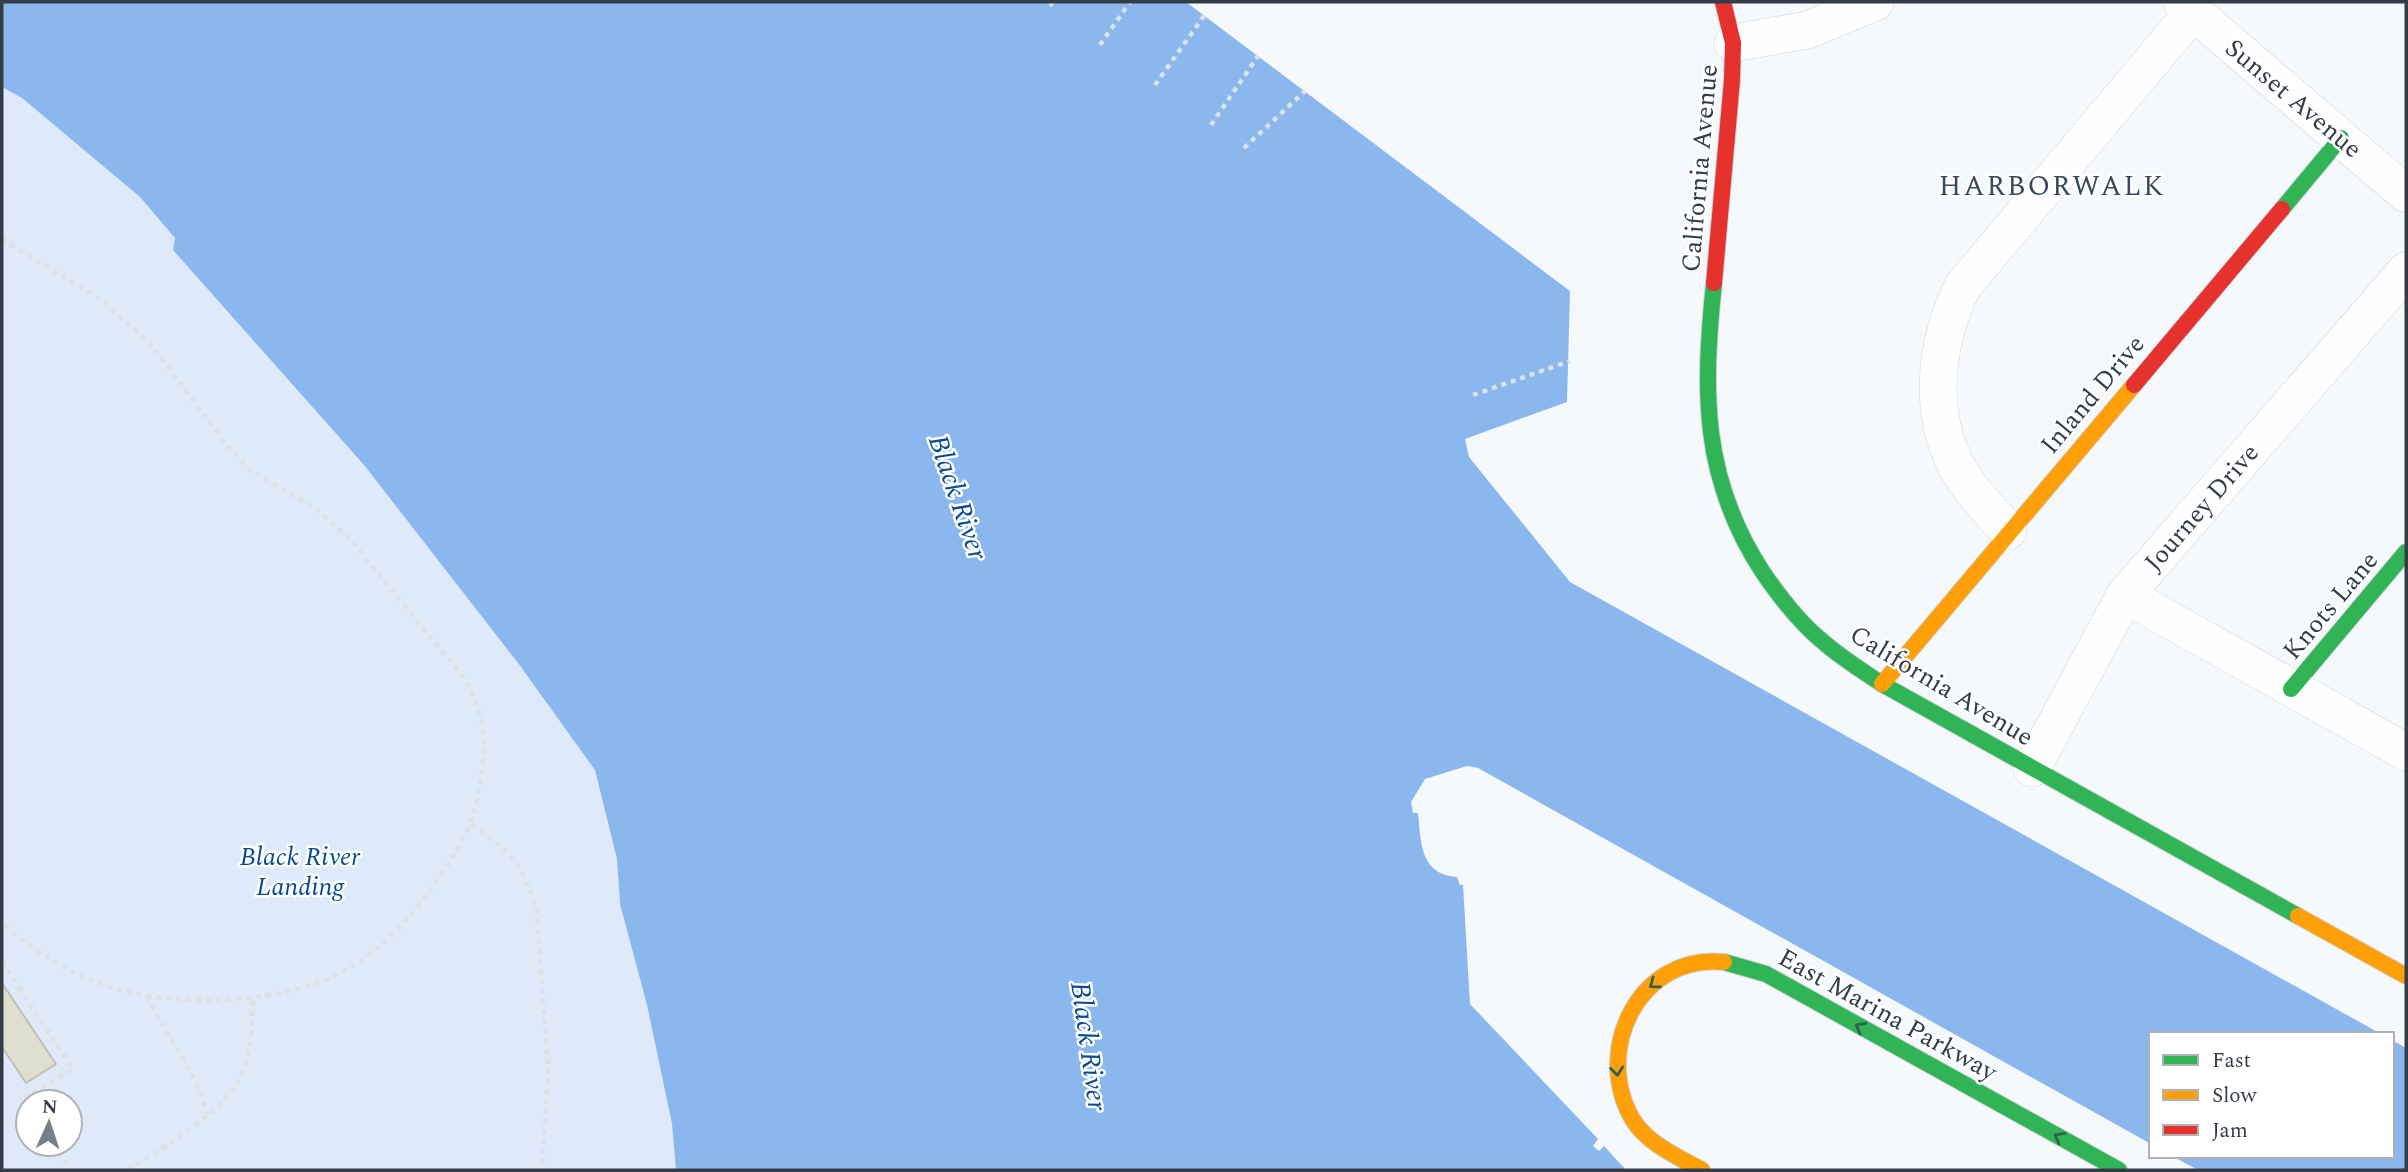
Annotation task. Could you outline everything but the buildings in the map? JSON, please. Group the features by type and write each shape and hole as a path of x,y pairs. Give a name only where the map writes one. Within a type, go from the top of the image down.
{"street":[{"name":"California Avenue","path":"1723,2 1732,43 1731,108 1709,334 1708,404 1715,467 1736,524 1779,592 1813,633 1839,656 1882,684 2406,976"},
{"path":"1732,43 1808,30 1875,2"},
{"path":"2008,531 1969,485 1953,459 1946,439 1938,400 1947,324 1963,286 2188,7"},
{"name":"Sunset Avenue","path":"2188,7 2406,194"},
{"name":"Inland Drive","path":"1882,684 2341,138"},
{"name":"Journey Drive","path":"2032,768 2125,594 2406,271"},
{"name":"Knots Lane","path":"2291,689 2406,552"},
{"path":"2125,594 2406,752"},
{"name":"East Marina Parkway","path":"1702,1170 1653,1142 1634,1121 1619,1093 1615,1062 1619,1032 1632,1006 1648,986 1675,969 1704,961 1739,963 1778,981 2119,1170"}],"path":[{"path":"1100,45 1130,2"},
{"path":"1155,85 1205,16"},
{"path":"1211,125 1258,56"},
{"path":"1244,148 1305,91"},
{"path":"2,239 98,298 150,343 229,448 251,471 315,508 348,537 461,674 475,696 483,725 480,789 471,825 420,906 366,956 330,977 253,997 193,999 146,995 87,979 3,926"},
{"path":"1473,395 1570,361"},
{"path":"471,825 493,838 513,857 531,892 537,914 548,1070 542,1170"},
{"path":"2,962 73,1069 41,1088"},
{"path":"146,995 159,1022 194,1074 207,1114"},
{"path":"128,1170 207,1114 224,1100 240,1078 251,1041 253,997"}],"green space":[{"name":"Black River Landing","path":"2,87 22,98 140,197 175,238 173,250 364,465 518,663 595,770 617,859 620,904 647,1005 672,1124 676,1170 2,1170"}],"water":[{"name":"Black River","path":"2,2 1186,2 1570,291 1567,402 1465,439 1469,457 1570,582 2377,1032 2149,1032 2149,1143 1478,768 1467,766 1425,779 1411,802 1413,813 1418,813 1422,845 1429,864 1445,875 1457,877 1460,885 1463,885 1470,1004 1598,1139 1593,1146 1599,1151 1604,1146 1626,1170 676,1170 672,1124 647,1005 620,904 617,859 595,770 518,663 364,465 173,250 175,238 140,197 22,98 2,87"},
{"path":"2394,1041 2406,1048 2406,1170 2198,1170 2176,1158 2394,1158"}],"traffic: fast":[{"path":"2282,209 2341,138"},
{"path":"1714,283 1708,396 1717,467 1727,501 1742,536 1762,571 1797,616 1836,652 1882,684 2298,916"},
{"path":"2291,689 2406,552"},
{"path":"1724,962 1766,974 2119,1170"}],"traffic: slow":[{"path":"1882,684 2134,385"},
{"path":"2298,916 2406,976"},
{"path":"1702,1170 1664,1149 1639,1129 1622,1093 1618,1065 1621,1037 1631,1012 1647,990 1668,973 1694,963 1724,962"}],"traffic: jam":[{"path":"1714,283 1732,80 1733,43 1723,2"},
{"path":"2134,385 2282,209"}],"district":[{"name":"HARBORWALK","path":"2052,185"}]}
